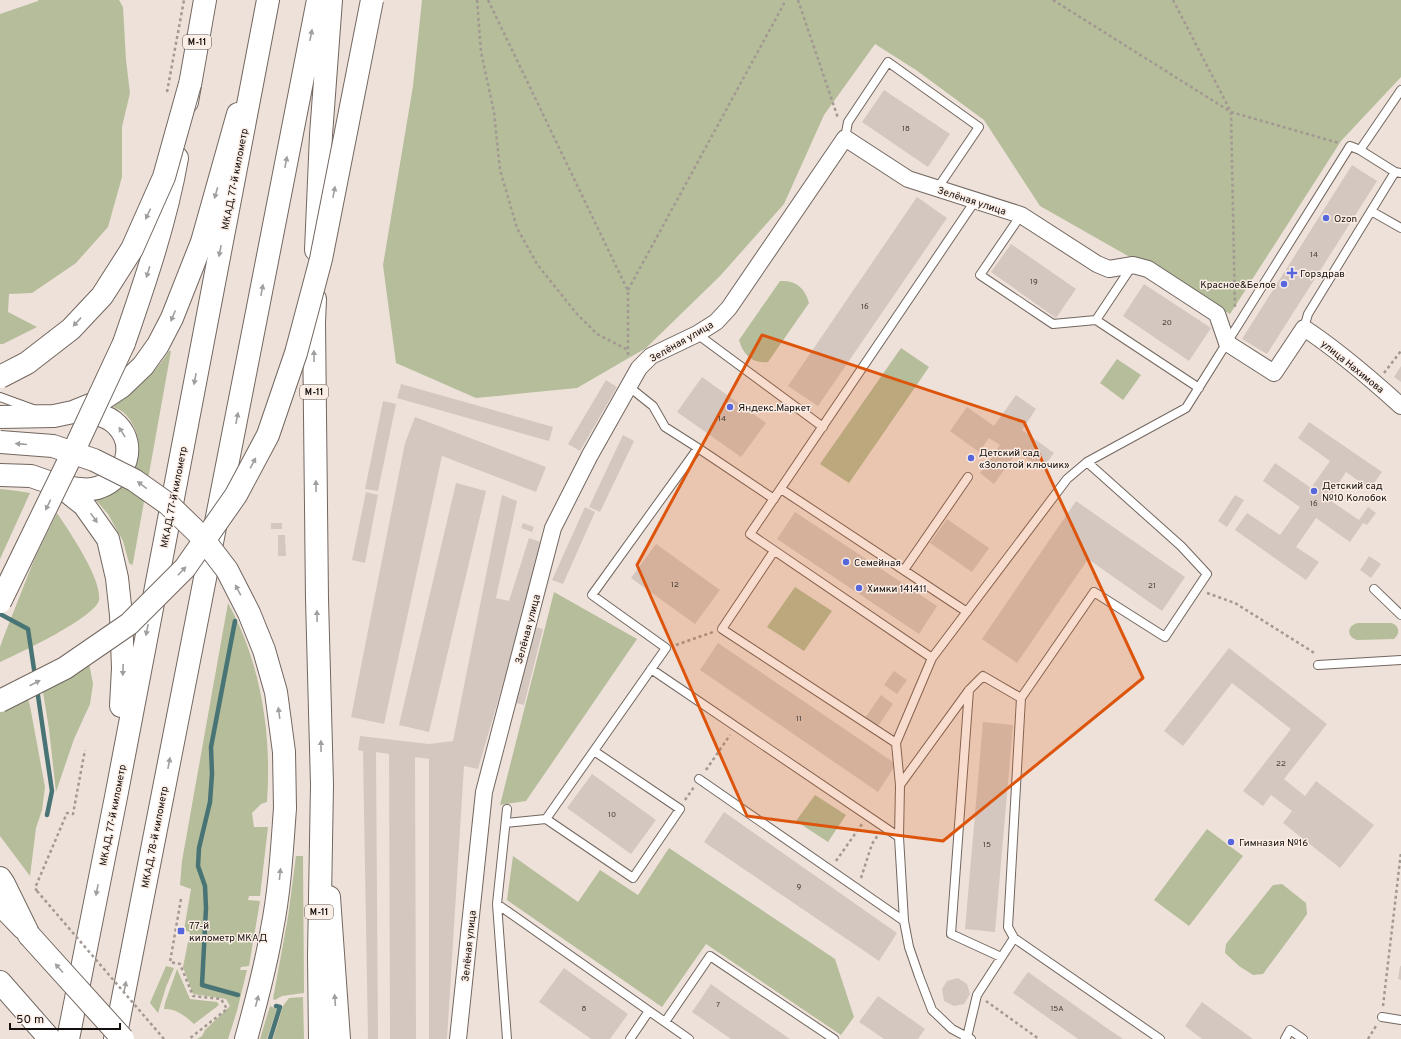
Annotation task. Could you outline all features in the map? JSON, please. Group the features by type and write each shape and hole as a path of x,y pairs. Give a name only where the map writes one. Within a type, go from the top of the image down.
{"main road":[{"name":"М-11","path":"0,602 124,343 147,275 171,192 205,0"},
{"name":"МКАД, 78-й километр","path":"115,1039 318,0"},
{"name":"М-11","path":"331,0 321,135 314,323 317,606 322,785 338,1039"},
{"path":"0,701 65,668 129,624 185,568 236,495 265,442 296,353 321,259 372,0"},
{"path":"64,414 98,402 121,387 143,366 158,345 172,318 202,242 266,10"},
{"name":"МКАД, 77-й километр","path":"68,1039 116,797 266,10"},
{"path":"0,377 27,363 71,329 102,296 132,249 164,177 190,84"},
{"path":"0,417 96,413 117,424 125,435 128,446 127,458 122,470 113,480 100,487 82,490 60,486 31,476 0,475"},
{"path":"0,442 53,446 94,460 134,480 168,504 205,542 227,570 249,613 264,650 276,692 283,745 285,808 280,873 272,929 260,988 246,1039"},
{"path":"60,486 84,505 108,539 117,578 124,668 116,797"},
{"name":"М-11","path":"320,1039 319,956 322,785"},
{"path":"0,878 29,935"},
{"path":"0,904 122,1039"},
{"path":"0,982 50,1039"},
{"path":"0,987 17,1001"}],"street":[{"name":"Зелёная улица","path":"458,1039 484,792 553,528 590,455 639,368 651,356 697,334 716,322 729,308 845,138 908,179 1021,215 1097,264 1109,269 1132,265 1148,269 1218,314 1226,344"},
{"path":"1226,344 1274,373 1304,328"},
{"name":"улица Нахимова","path":"1304,328 1333,348 1401,406"}],"lane":[{"path":"845,138 848,122 888,62 979,127 937,189"},
{"path":"1360,150 1400,95"},
{"path":"1014,938 977,995 968,1038 952,1029 932,1010 910,947 904,921 899,836 900,785 896,743 932,658 1067,479 1087,462 1186,408 1350,146 1360,150 1398,173 1371,211 1308,314 1304,328"},
{"path":"932,658 750,534 975,201"},
{"path":"1371,211 1401,228"},
{"path":"1021,215 980,275 1053,324 1096,320 1199,388"},
{"path":"1096,320 1132,265"},
{"path":"697,334 823,427"},
{"path":"628,386 653,406 665,427 774,499"},
{"path":"0,397 64,414"},
{"path":"546,819 666,648 592,595 698,448"},
{"path":"1087,462 1180,546 1207,574 1165,636 1094,592 1021,698 1008,927 1014,938 1160,1039"},
{"path":"904,570 968,477"},
{"path":"781,489 967,612"},
{"path":"774,551 722,629 896,743"},
{"path":"1374,589 1401,615"},
{"path":"1322,665 1401,660"},
{"path":"651,669 899,836"},
{"path":"900,785 969,690 983,676 1021,698"},
{"path":"969,690 951,934 1001,957"},
{"path":"506,823 546,819 633,878 680,809 594,751"},
{"path":"700,779 904,921"},
{"path":"507,809 497,904 507,1039"},
{"path":"497,904 689,1039"},
{"path":"665,1022 710,956 834,1039"},
{"path":"630,1039 649,1011"},
{"path":"1382,1017 1401,1020"},
{"path":"1285,1039 1290,1030 1303,1039"}],"path":[{"path":"167,96 184,0"},
{"path":"478,0 481,52 494,112 500,170 517,228 537,264 576,313 597,334 628,350"},
{"path":"488,0 628,291 628,386"},
{"path":"628,291 786,0"},
{"path":"798,0 845,138"},
{"path":"1052,0 1231,112 1350,146"},
{"path":"1173,0 1231,112 1235,329"},
{"path":"1376,384 1401,351"},
{"path":"1198,589 1235,603 1319,655 1322,665"},
{"path":"666,648 722,629"},
{"path":"680,809 736,727"},
{"path":"85,750 73,814 67,813 35,888 164,1039"},
{"path":"830,870 868,816"},
{"path":"857,888 872,844 883,826"},
{"path":"1368,1039 1382,1017 1401,852"},
{"path":"181,899 170,962 180,964 193,996 220,999 227,1009 189,1039"},
{"path":"977,995 1039,1039"}],"highlighted area":[{"path":"762,335 1024,422 1143,678 943,841 747,816 637,565"}],"green space":[{"path":"38,0 119,0 123,7 126,60 130,93 122,127 122,177 108,227 76,263 32,293 9,294 8,312 37,327 3,344 0,344 0,14"},
{"path":"422,0 1401,0 1401,77 1341,141 1230,314 1040,206 984,120 916,70 875,44 824,115 784,204 720,276 646,348 577,388 476,398 396,363 383,265 413,86"},
{"path":"780,281 791,282 799,286 805,293 809,303 768,362 758,362 746,354 739,340"},
{"path":"901,348 929,367 849,483 820,464"},
{"path":"169,351 171,351 132,565 129,563 123,541 108,514 95,499 95,497 110,495 121,488 135,469 138,457 139,445 131,422 123,412 111,404 144,381"},
{"path":"1117,359 1141,375 1123,400 1100,383"},
{"path":"0,489 30,493 0,559"},
{"path":"57,513 84,555 99,591 99,600 95,607 85,616 71,625 0,662 0,647 4,636 34,560"},
{"path":"795,587 832,611 804,651 767,627"},
{"path":"554,592 637,639 526,801 500,805"},
{"path":"228,603 249,650 262,700 268,751 267,802 261,804 252,813 254,827 268,827 260,896 249,896 248,900 260,901 249,966 241,967 240,970 247,970 237,1011 228,1039 197,1039 202,1036 205,1030 230,1006 226,999 193,994 183,967 190,932 184,930 191,889 180,885 182,861"},
{"path":"1391,623 1397,627 1398,634 1394,639 1357,640 1351,636 1349,631 1354,624"},
{"path":"88,658 93,684 90,704 74,739 56,792 49,729 42,686"},
{"path":"26,692 45,787 42,810 36,828 30,876 0,836 0,707"},
{"path":"815,795 846,815 828,842 796,821"},
{"path":"1207,829 1243,856 1189,926 1154,900"},
{"path":"669,848 835,959 854,1017 841,1035 706,944 662,1007 507,900 513,856 578,902 600,870 638,895"},
{"path":"296,856 303,856 304,993 282,996 275,1000 273,999 288,917"},
{"path":"1282,884 1306,903 1307,914 1263,974 1253,975 1239,966 1225,953 1226,944 1273,885"},
{"path":"166,966 174,968 158,1013 150,1003"},
{"path":"177,969 190,999 217,1002 219,1005 194,1024 184,1015 176,1011 164,1009"},
{"path":"303,997 304,1039 273,1039 283,1006 289,998"},
{"path":"270,1006 277,1009 267,1039 260,1039"}],"building":[{"path":"884,90 950,134 928,167 862,122"},
{"path":"1352,165 1377,181 1267,354 1242,339"},
{"path":"917,197 947,218 818,406 788,386"},
{"path":"1011,244 1076,289 1056,318 991,272"},
{"path":"1144,284 1211,328 1189,361 1123,316"},
{"path":"1401,366 1401,382 1394,377"},
{"path":"702,377 766,423 741,457 677,412"},
{"path":"606,380 617,387 580,451 568,444"},
{"path":"401,384 553,427 549,441 397,398"},
{"path":"1016,395 1036,409 1022,430 1054,453 1042,469 1017,452 994,484 980,473 1000,445 989,438 979,452 950,431 967,407 994,426"},
{"path":"383,401 396,404 378,491 365,489"},
{"path":"415,417 546,467 536,492 442,456 384,724 351,717 405,443"},
{"path":"1309,422 1382,472 1370,489 1346,472 1328,499 1359,520 1368,507 1376,513 1367,525 1363,523 1350,542 1316,518 1296,547 1319,562 1306,580 1235,530 1247,513 1280,535 1300,507 1263,481 1275,463 1311,488 1330,461 1298,438"},
{"path":"623,435 634,441 600,512 589,507"},
{"path":"456,483 486,491 429,732 399,725"},
{"path":"366,492 378,495 365,563 352,560"},
{"path":"502,495 517,501 496,598 509,601 529,538 544,543 478,769 464,766 447,1039 429,1039 429,759 415,757 416,1039 390,1039 389,754 376,752 378,1039 368,1039 363,751 358,750 360,736 429,744 453,741"},
{"path":"1235,495 1244,500 1227,527 1218,521"},
{"path":"1076,501 1185,577 1162,611 1088,559 1017,663 982,639"},
{"path":"585,507 595,512 563,584 552,580"},
{"path":"795,512 937,606 919,634 777,539"},
{"path":"947,519 989,548 972,572 930,543"},
{"path":"271,523 282,523 282,529 271,529"},
{"path":"523,523 534,527 532,532 521,528"},
{"path":"278,535 285,535 286,556 278,556"},
{"path":"656,544 720,590 695,624 631,578"},
{"path":"1369,556 1381,564 1371,578 1360,570"},
{"path":"531,626 543,629 524,705 512,702"},
{"path":"718,643 896,764 878,792 700,670"},
{"path":"1229,648 1327,724 1284,779 1305,796 1316,781 1374,825 1340,868 1283,823 1292,811 1271,795 1263,806 1243,791 1291,729 1232,683 1183,746 1164,731"},
{"path":"894,671 907,680 897,694 884,685"},
{"path":"881,695 893,704 878,726 865,718"},
{"path":"983,722 1013,725 995,932 965,929"},
{"path":"592,774 656,820 631,854 567,808"},
{"path":"724,812 897,933 879,961 704,842"},
{"path":"1401,966 1401,980 1398,979"},
{"path":"564,968 628,1014 610,1039 591,1039 539,1002"},
{"path":"1028,972 1123,1039 1078,1039 1013,993"},
{"path":"958,978 967,984 970,994 964,1004 954,1006 944,1001 942,989 947,981"},
{"path":"711,984 790,1039 731,1039 692,1012"},
{"path":"878,996 925,1029 918,1039 884,1039 859,1022"},
{"path":"1202,1002 1253,1039 1202,1039 1185,1026"}],"waterway":[{"path":"0,614 28,629 35,676"},
{"path":"235,621 211,747 212,774 210,802 199,848 198,866 205,886 206,908 202,985 238,995"},
{"path":"37,689 52,791 47,815"},
{"path":"270,1039 280,1007 276,1006"}],"place":[{"name":"Ozon","path":"1326,218"},
{"name":"Горздрав","path":"1292,273"},
{"name":"Красное&Белое","path":"1284,284"},
{"name":"Яндекс.Маркет","path":"730,407"},
{"name":"Детский сад «Золотой ключик»","path":"971,458"},
{"name":"Детский сад №10 Колобок","path":"1314,491"},
{"name":"Семейная","path":"846,562"},
{"name":"Химки 141411","path":"859,588"},
{"name":"Гимназия №16","path":"1231,842"},
{"name":"77-й километр МКАД","path":"181,931"}]}
